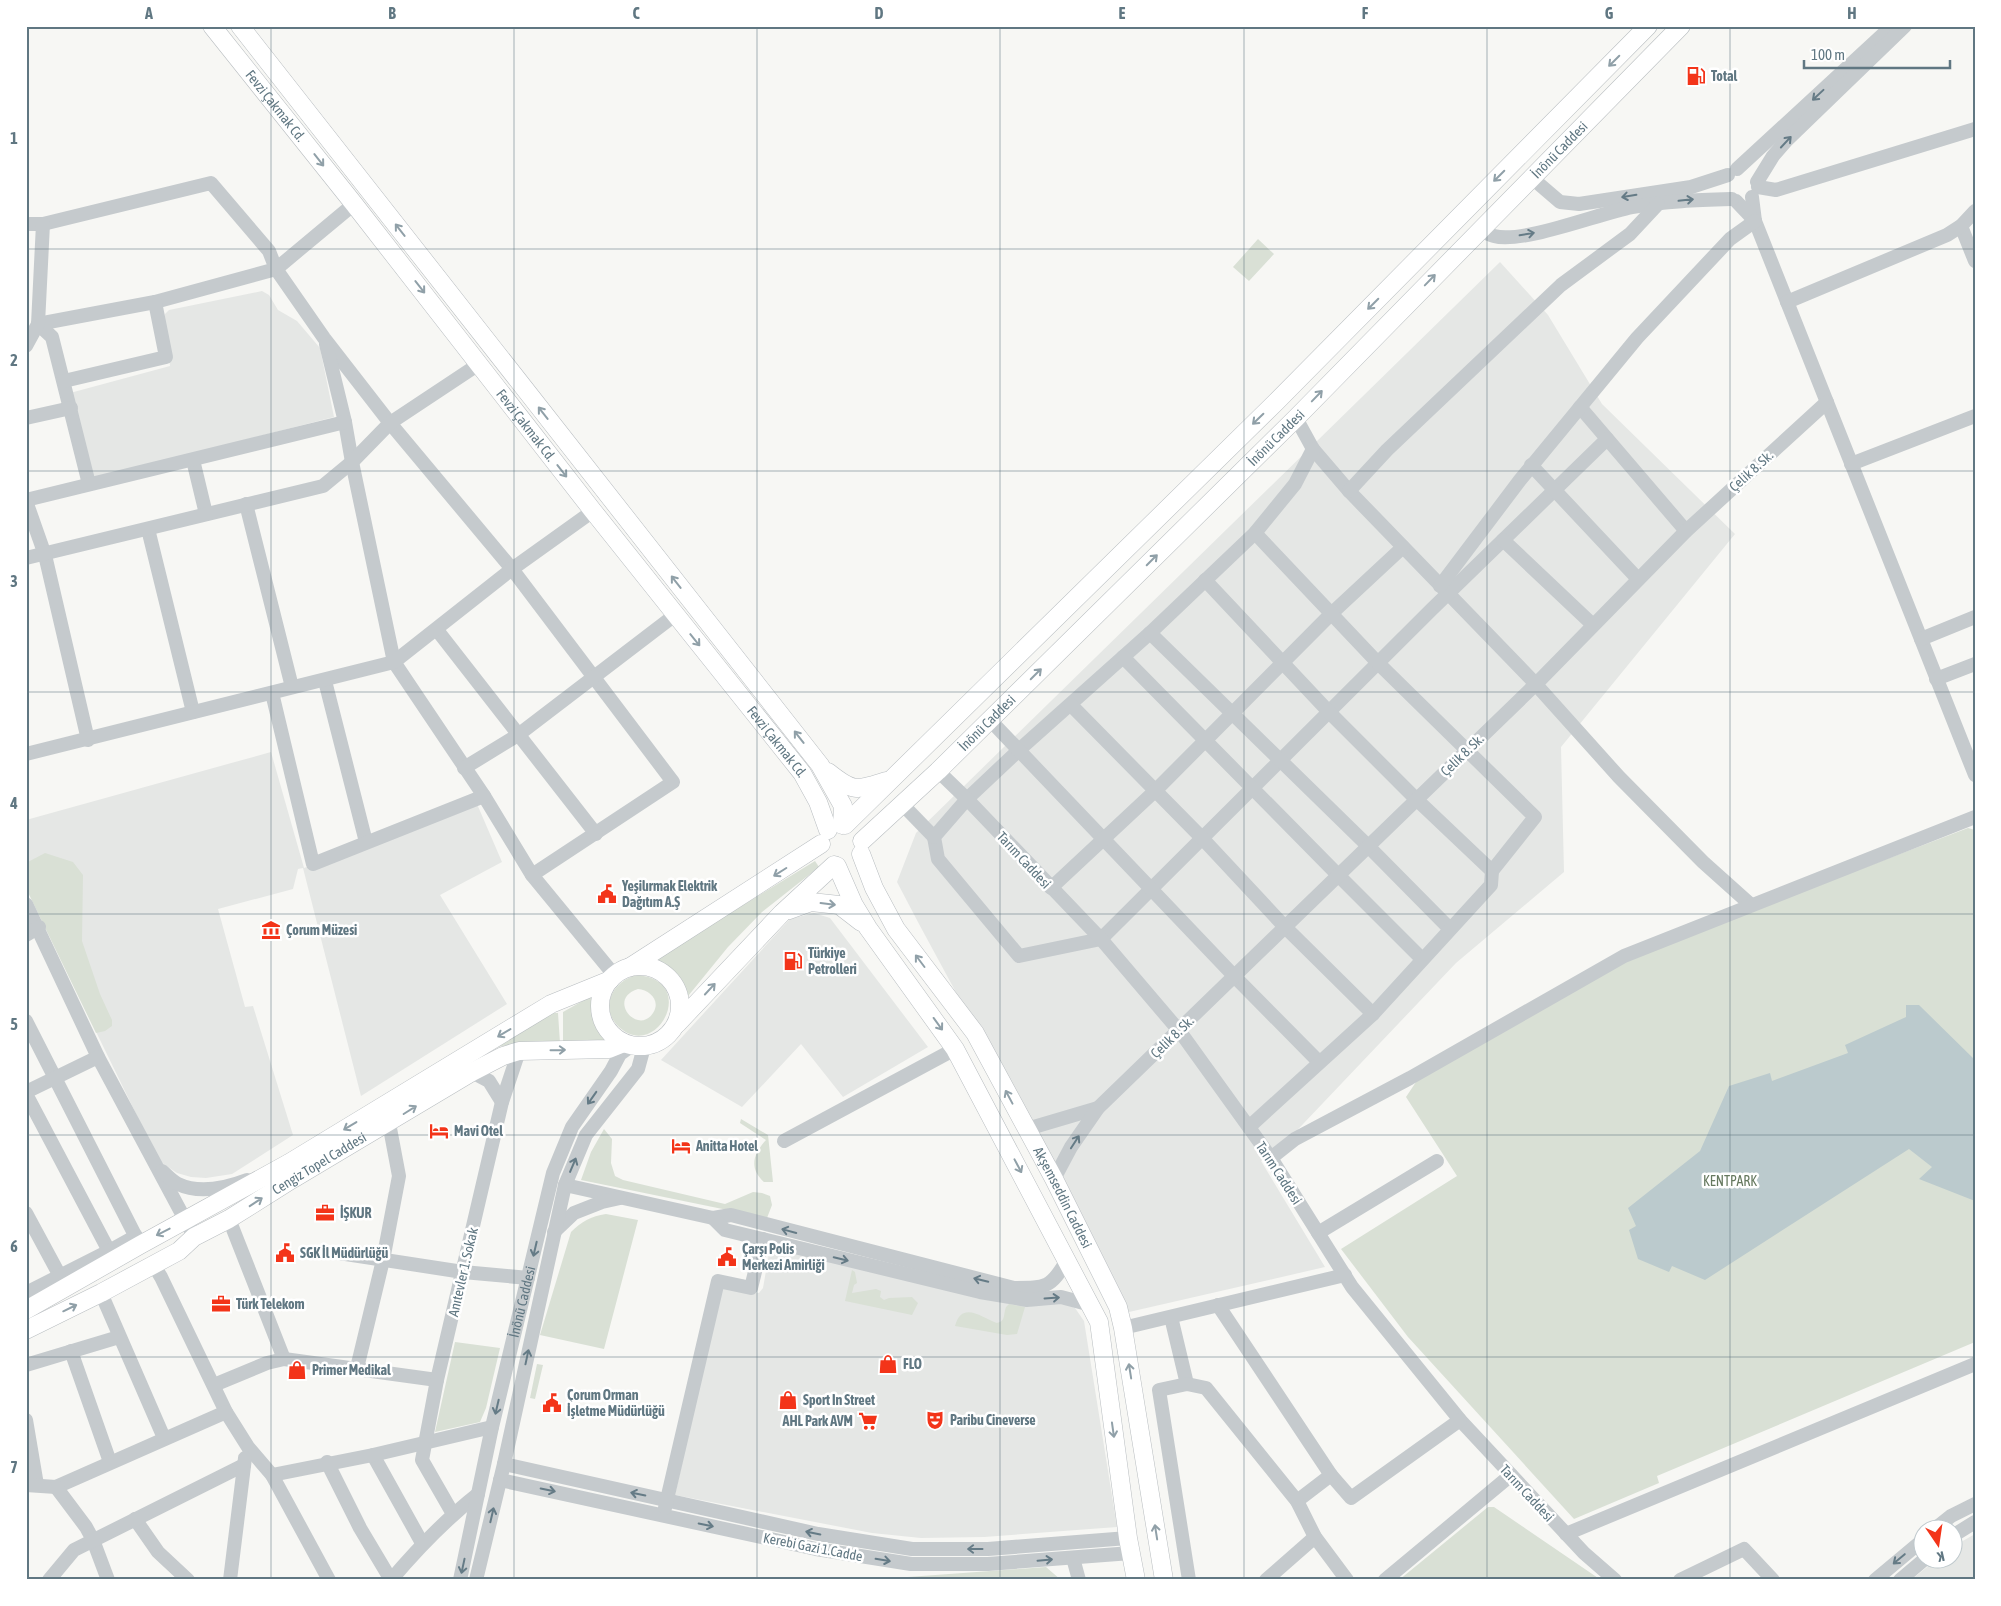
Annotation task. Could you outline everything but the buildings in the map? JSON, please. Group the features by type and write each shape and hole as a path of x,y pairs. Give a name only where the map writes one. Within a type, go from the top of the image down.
{"main road":[{"name":"Fevzi Çakmak Cd.","path":"212,26 354,204 593,511 802,773 834,831"},
{"name":"Fevzi Çakmak Cd.","path":"240,26 820,764 843,806 834,831"},
{"name":"İnönü Caddesi","path":"618,974 834,831 891,780 1276,402 1648,26"},
{"name":"İnönü Caddesi","path":"862,848 902,804 938,772 1296,418 1681,26"},
{"path":"1464,213 1480,230"},
{"path":"820,764 846,786 862,789 891,780"},
{"path":"856,830 862,848 858,859 848,865 835,865 823,856 834,831 856,830"},
{"name":"Akşemseddin Caddesi","path":"862,848 874,888 896,929 975,1033 1054,1179 1118,1307 1164,1580"},
{"path":"676,1025 680,1012 680,999 676,986 667,976 656,969 643,966 618,974 603,990 600,1002 601,1015 609,1032 633,1045 657,1043 668,1036 676,1025 782,913 835,865"},
{"name":"Akşemseddin Caddesi","path":"835,865 854,905 868,928 955,1049 1099,1322 1129,1545 1136,1580"},
{"path":"782,913 811,902 839,905 868,928"},
{"name":"Cengiz Topel Caddesi","path":"26,1330 101,1293 179,1251 190,1229 289,1163 552,1004 618,974"},
{"name":"Cengiz Topel Caddesi","path":"26,1310 138,1240 229,1220 291,1180 472,1072 503,1056 519,1051 609,1049 633,1045"},
{"path":"138,1240 153,1264"}],"street":[{"path":"1892,26 1732,172 1724,185 1728,195 1755,222 1975,776"},
{"path":"1480,230 1495,236 1514,236 1540,231 1633,206 1692,200 1747,200 1756,189 1773,156 1787,140 1905,26"},
{"path":"1756,189 1776,190 1975,129"},
{"path":"1532,178 1560,202 1579,204 1691,187 1732,172 1747,169 1756,176 1755,222"},
{"path":"26,224 43,224 211,183 269,251 276,269 324,338 390,423 512,570 673,782 532,875"},
{"path":"38,324 155,302 276,269 354,204"},
{"path":"1349,491 1386,450 1560,285 1630,234 1658,204"},
{"path":"1787,302 1947,235 1960,226 1975,211"},
{"path":"902,804 934,837 938,859 1019,956 1101,939 1378,663 1444,590 1532,465 1637,338 1730,239 1755,222"},
{"path":"26,346 38,324 43,224"},
{"path":"1960,226 1975,261"},
{"path":"64,380 166,357 155,302"},
{"path":"38,324 52,336 89,484"},
{"path":"324,338 345,422 394,662 484,796 532,875 618,974"},
{"path":"26,558 45,555 323,486 352,462 390,423 479,364"},
{"name":"Çelik 8. Sk.","path":"1054,1179 1071,1147 1098,1108 1536,684 1686,531 1826,402"},
{"path":"1580,407 1686,531"},
{"path":"26,418 70,408"},
{"path":"1851,464 1975,416"},
{"path":"1296,418 1313,449 1349,491 1536,684 1619,777 1703,862 1751,906"},
{"path":"88,740 45,555 26,501 345,422"},
{"path":"1444,590 1503,540 1607,439"},
{"path":"934,837 967,799 1150,633 1255,533 1295,484 1313,449"},
{"path":"192,460 206,514"},
{"path":"1532,465 1638,579"},
{"path":"246,504 292,688"},
{"path":"26,754 325,681 394,662 512,570 593,511"},
{"path":"148,529 193,712"},
{"path":"1249,1128 1373,1014 1491,885 1492,871 1535,817 1378,663 1255,533"},
{"path":"1503,540 1593,625"},
{"path":"1051,888 1156,790 1282,662 1402,547"},
{"path":"1205,580 1329,712 1416,800 1492,871"},
{"path":"464,768 518,735 675,614"},
{"path":"1921,639 1975,617"},
{"path":"437,630 596,834"},
{"path":"1150,633 1450,929"},
{"path":"1123,657 1422,959"},
{"path":"1936,679 1975,664"},
{"path":"325,681 366,842"},
{"path":"272,693 313,864 484,796"},
{"path":"1071,705 1156,790 1285,928 1373,1014"},
{"path":"990,720 1234,976 1319,1062"},
{"name":"Tarım Caddesi","path":"938,772 967,799 1101,939 1179,1030 1271,1158 1345,1275 1460,1420 1566,1534 1615,1580"},
{"path":"1271,1158 1295,1139 1410,1078 1624,956 1975,816"},
{"path":"27,905 39,927 98,1057 190,1229"},
{"path":"26,935 39,927"},
{"path":"26,1021 138,1240 109,1251 26,1293"},
{"name":"İnönü Caddesi","path":"460,1580 492,1427 553,1173 572,1127 611,1071 620,1054 633,1045 638,1069 586,1135 565,1185 504,1464 476,1580"},
{"path":"784,1141 955,1049"},
{"name":"Anıtevler 1. Sokak","path":"452,1514 422,1460 437,1380 502,1102 519,1051"},
{"path":"98,1057 26,1093 109,1251"},
{"path":"472,1072 489,1081 502,1102"},
{"path":"1026,1129 1098,1108"},
{"path":"357,1368 383,1260 399,1176 389,1123"},
{"path":"1318,1233 1437,1161"},
{"path":"158,1168 178,1184 199,1189 218,1188 236,1184 289,1163"},
{"path":"565,1185 714,1218 731,1215 1014,1288 1037,1288 1056,1280 1067,1260"},
{"path":"554,1233 574,1213 602,1202 623,1197"},
{"path":"26,1213 60,1276"},
{"path":"714,1218 725,1230 980,1292 1027,1300 1061,1297 1091,1305"},
{"path":"229,1220 284,1359"},
{"path":"663,1516 718,1281 751,1288 763,1239"},
{"path":"339,1253 463,1272 528,1278"},
{"path":"153,1264 226,1412 248,1447 272,1475 324,1577"},
{"path":"1123,1328 1345,1275"},
{"path":"101,1293 164,1438"},
{"path":"1218,1305 1331,1474 1351,1498 1460,1420"},
{"path":"1171,1316 1187,1384"},
{"path":"26,1365 119,1337"},
{"path":"72,1351 110,1462"},
{"path":"214,1385 267,1363 284,1359 437,1380"},
{"path":"1566,1534 1975,1364"},
{"path":"1189,1580 1158,1390 1187,1384 1206,1388 1297,1502 1315,1537 1347,1580"},
{"path":"26,1420 31,1485 56,1487 226,1412"},
{"path":"272,1475 492,1427"},
{"path":"230,1580 244,1465 248,1447"},
{"path":"373,1454 422,1543"},
{"path":"327,1462 360,1528 391,1580 422,1543 452,1514 478,1494"},
{"name":"Kerebi Gazi 1.Cadde","path":"504,1464 818,1534 912,1549 1129,1545"},
{"path":"49,1580 74,1550 244,1465"},
{"path":"1297,1502 1331,1474"},
{"path":"1385,1580 1510,1475"},
{"name":"Kerebi Gazi 1.Cadde","path":"500,1480 816,1549 911,1564 988,1564 1073,1558 1129,1545"},
{"path":"56,1487 86,1527 108,1580"},
{"path":"1948,1518 1975,1504"},
{"path":"135,1519 158,1552 188,1580"},
{"path":"1964,1529 1975,1522"},
{"path":"1266,1580 1315,1537"},
{"path":"1875,1580 1914,1547"},
{"path":"1680,1580 1744,1549 1773,1580"},
{"path":"1073,1558 1078,1580"},
{"path":"1900,1580 1914,1568"}],"shaded area":[{"path":"1500,262 1548,315 1602,404 1735,534 1561,747 1564,872 1456,963 1285,1143 1261,1161 1325,1267 1129,1312 897,882 916,833"},
{"path":"262,291 269,295 278,310 297,321 320,348 334,417 91,479 70,393 170,366 164,320 165,314 169,310"},
{"path":"271,752 304,868 477,804 502,862 440,895 507,1004 361,1096 303,868 298,869 293,889 218,909 245,1007 253,1006 293,1135 232,1174 206,1178 191,1177 177,1173 159,1161 26,888 26,820"},
{"path":"814,913 830,918 928,1047 843,1097 801,1044 742,1107 661,1060 790,919"},
{"path":"1906,1005 1919,1005 1975,1060 1975,1201 1919,1179 1932,1167 1909,1149 1705,1280 1672,1266 1669,1272 1638,1259 1629,1230 1636,1226 1628,1208 1700,1151 1729,1086 1770,1073 1772,1081 1848,1053 1845,1045 1906,1017"},
{"path":"770,1248 1028,1307 1038,1304 1065,1304 1075,1308 1084,1321 1117,1527 984,1537 921,1538 872,1533 675,1495 721,1287 759,1293 763,1288"},
{"path":"1975,1534 1975,1580 1911,1580 1926,1568 1964,1568 1964,1540"}],"green space":[{"path":"1258,239 1274,254 1249,281 1233,267"},
{"name":"KENTPARK","path":"1968,828 1975,830 1975,1342 1657,1476 1659,1483 1574,1519 1408,1337 1341,1249 1457,1176 1406,1097 1418,1079 1638,954"},
{"path":"45,853 73,862 83,875 82,941 100,994 112,1020 112,1026 105,1031 96,1033 26,888 26,863"},
{"path":"815,861 819,867 762,912 728,947 684,1001 672,978 653,960"},
{"path":"637,975 656,980 666,991 669,1004 665,1017 657,1028 645,1035 631,1035 617,1025 609,1009 612,994 622,982","holes":["638,989 647,991 653,997 656,1004 653,1013 647,1019 640,1020 633,1018 628,1013 625,1007 625,1000 629,994"]},
{"path":"595,994 597,1014 605,1042 563,1043 563,1012"},
{"path":"545,1013 558,1013 560,1043 521,1042 498,1047 496,1043"},
{"path":"741,1119 768,1135 773,1182 764,1182 759,1177 754,1166 758,1150 766,1140 740,1123"},
{"path":"604,1129 612,1139 611,1163 615,1176 623,1180 725,1204 753,1192 762,1193 770,1196 772,1205 767,1218 581,1180 591,1152"},
{"path":"606,1214 638,1220 604,1349 540,1335 571,1232 587,1220"},
{"path":"852,1270 855,1272 857,1283 854,1285 852,1293 876,1289 881,1291 880,1297 884,1300 912,1297 918,1303 912,1315 845,1301"},
{"path":"1009,1304 1025,1307 1017,1334 1007,1335 955,1326 958,1318 967,1312 997,1323 1000,1322"},
{"path":"455,1342 500,1348 486,1408 480,1422 435,1432"},
{"path":"537,1364 543,1365 535,1399 530,1398"},
{"path":"1488,1507 1494,1507 1601,1580 1399,1580"},
{"path":"1046,1567 1061,1580 887,1580 894,1578"}],"place":[{"name":"Total","path":"1696,76"},
{"name":"Yeşilırmak Elektrik Dağıtım A.Ş","path":"607,894"},
{"name":"Çorum Müzesi","path":"271,930"},
{"name":"Türkiye Petrolleri","path":"793,961"},
{"name":"Mavi Otel","path":"439,1131"},
{"name":"Anitta Hotel","path":"681,1146"},
{"name":"İŞKUR","path":"325,1213"},
{"name":"SGK İl Müdürlüğü","path":"285,1253"},
{"name":"Çarşı Polis Merkezi Amirliği","path":"727,1257"},
{"name":"Türk Telekom","path":"221,1304"},
{"name":"FLO","path":"888,1364"},
{"name":"Primer Medikal","path":"297,1370"},
{"name":"Sport In Street","path":"788,1400"},
{"name":"Çorum Orman İşletme Müdürlüğü","path":"552,1403"},
{"name":"Paribu Cineverse","path":"935,1420"},
{"name":"AHL Park AVM","path":"868,1421"}]}
